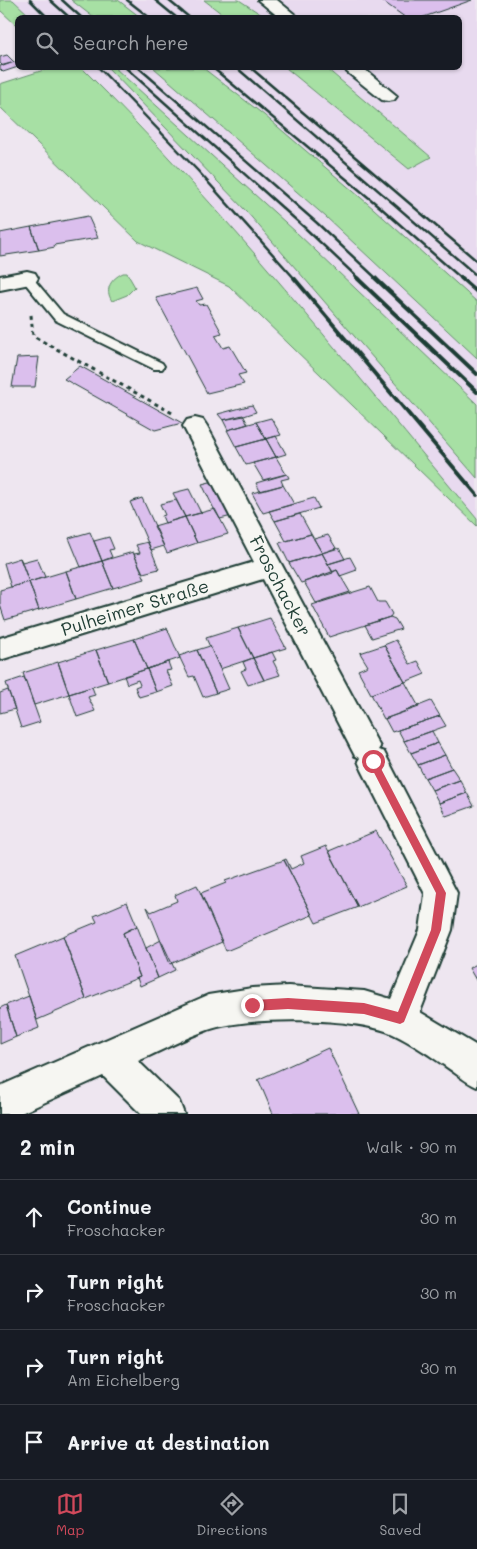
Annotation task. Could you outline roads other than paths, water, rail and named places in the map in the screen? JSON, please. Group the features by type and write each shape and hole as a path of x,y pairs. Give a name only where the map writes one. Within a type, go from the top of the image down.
{"street":[{"path":"266,0 287,15"},
{"path":"356,70 388,96"},
{"path":"0,283 26,278"},
{"name":"Froschacker","path":"195,426 442,893 436,930 400,1019"},
{"name":"Pulheimer Straße","path":"0,649 270,567"},
{"path":"0,1104 208,1012 288,1003 364,1008 400,1019 461,1056 477,1069"},
{"path":"109,1057 166,1114"}],"lane":[{"path":"26,278 59,317 158,366"}],"railway":[{"path":"30,0 45,15"},
{"path":"50,0 67,15"},
{"path":"62,0 79,15"},
{"path":"127,0 146,15"},
{"path":"155,0 173,15"},
{"path":"168,0 186,15"},
{"path":"101,70 198,171 295,279"},
{"path":"128,70 305,228 359,279"},
{"path":"141,70 317,223 377,279"},
{"path":"215,70 380,207 462,279"},
{"path":"239,70 477,276"},
{"path":"253,70 477,261"},
{"path":"294,278 477,495"},
{"path":"357,278 477,392"},
{"path":"375,278 477,374"},
{"path":"461,278 477,292"}]}
